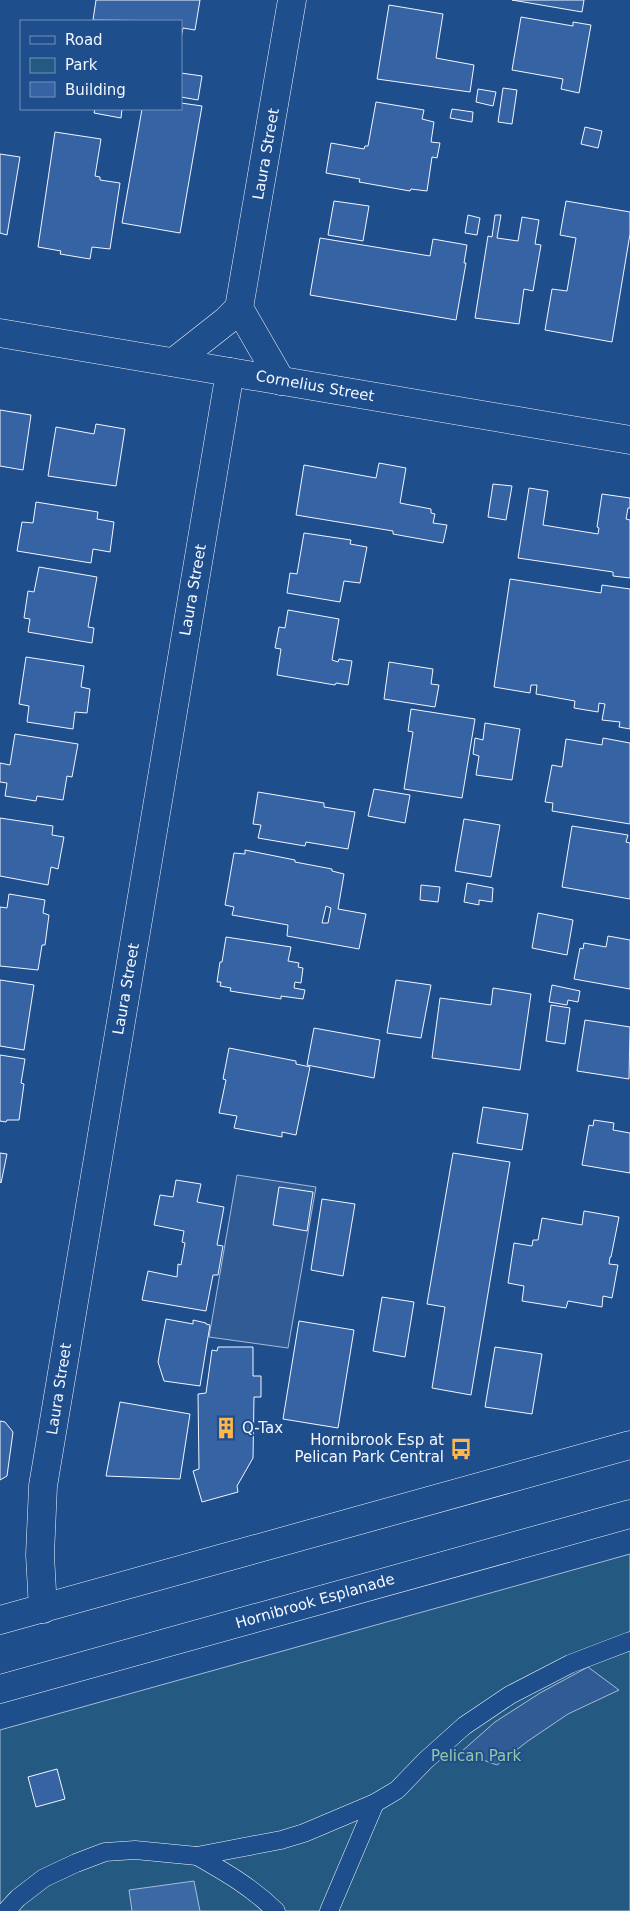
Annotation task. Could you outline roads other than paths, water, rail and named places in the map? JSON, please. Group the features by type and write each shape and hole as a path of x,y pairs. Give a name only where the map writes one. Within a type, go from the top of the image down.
{"street":[{"name":"Laura Street","path":"239,308 292,0"},
{"path":"174,362 226,321 239,308 281,381"},
{"name":"Cornelius Street","path":"0,333 630,440"},
{"name":"Laura Street","path":"43,1609 40,1555 43,1486 230,372"},
{"path":"0,1620 630,1445"},
{"name":"Hornibrook Esplanade","path":"0,1689 630,1514"}],"lane":[{"path":"6,1911 18,1898 44,1878 105,1852 135,1850 197,1856 281,1840 304,1833 375,1803 398,1790 425,1760 464,1726 510,1695 570,1664 630,1640"},
{"path":"329,1911 375,1803"},
{"path":"197,1856 259,1894 276,1911"}],"place":[{"name":"Q-Tax","path":"226,1428"},
{"name":"Hornibrook Esp at Pelican Park Central","path":"461,1449"}],"park label":[{"name":"Pelican Park","path":"476,1756"}]}
